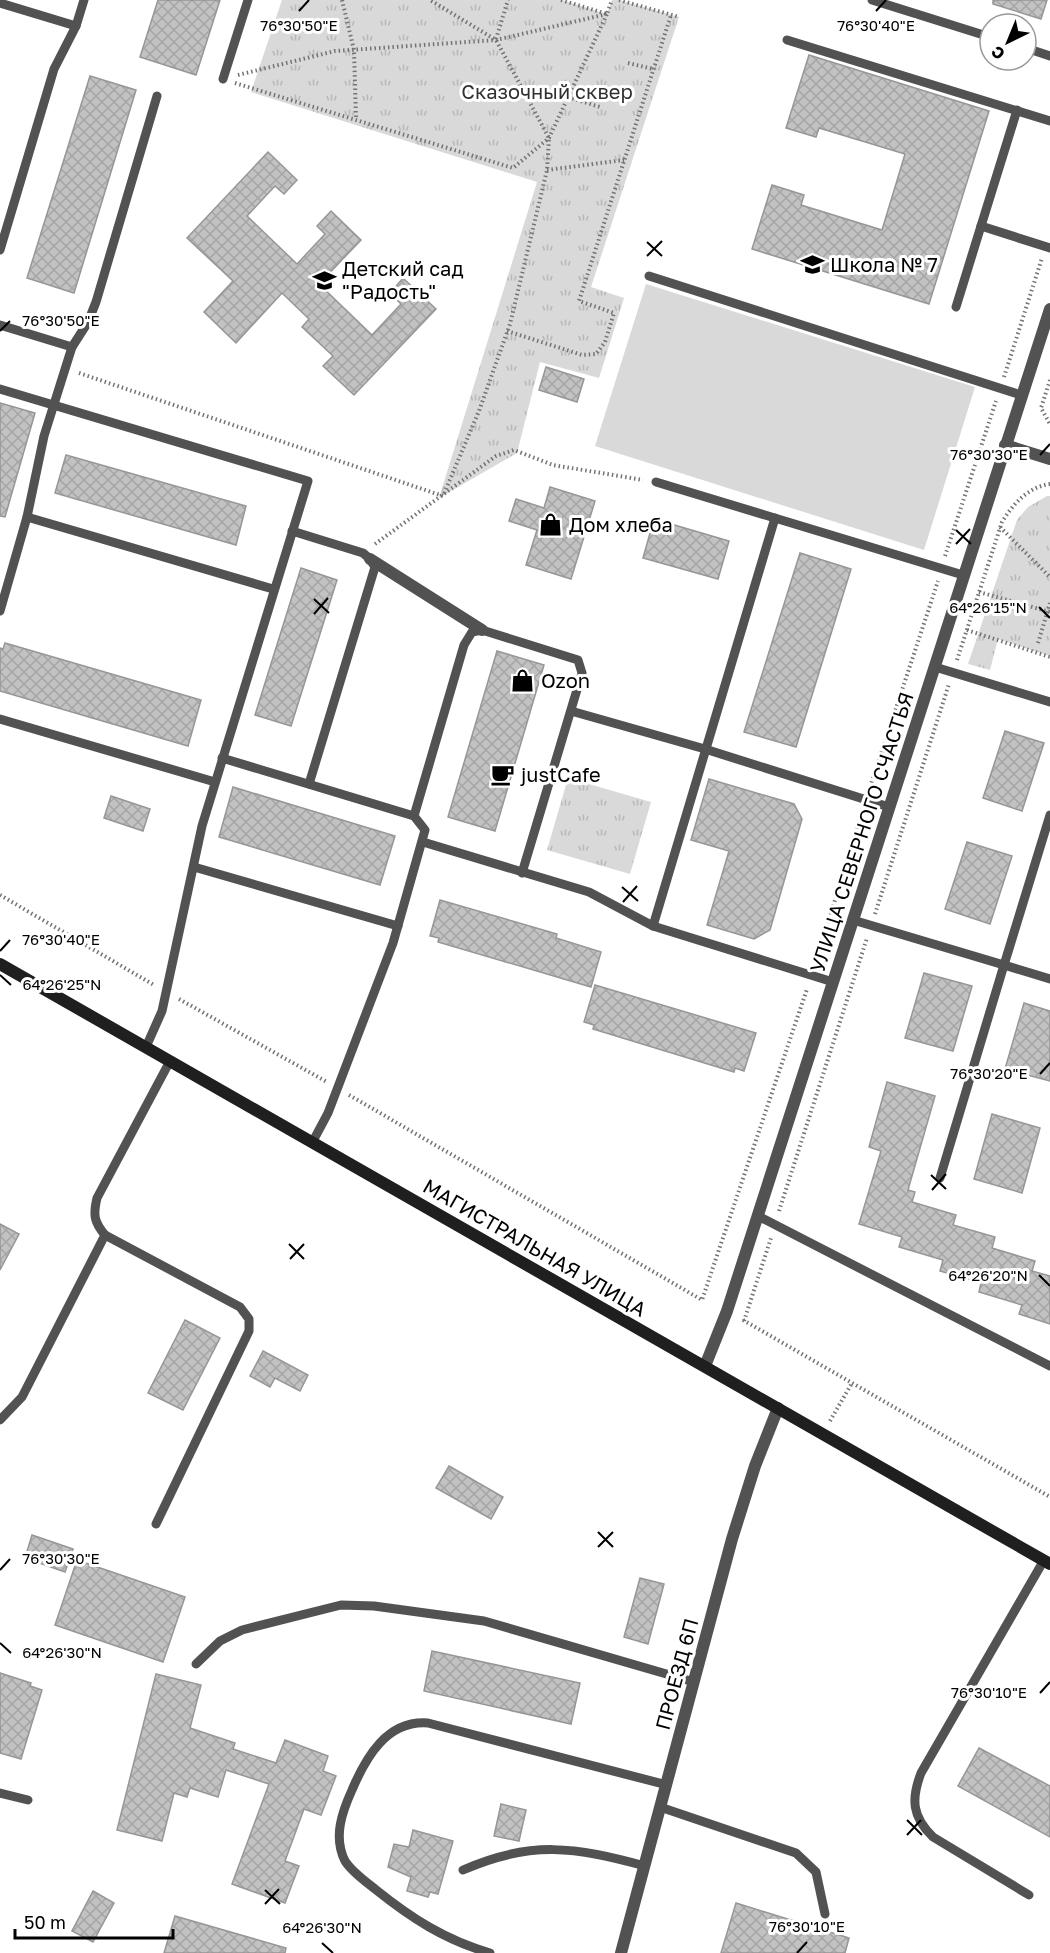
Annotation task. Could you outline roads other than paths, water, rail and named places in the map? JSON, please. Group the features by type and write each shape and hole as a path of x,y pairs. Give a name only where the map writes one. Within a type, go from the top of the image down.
{"main road":[{"name":"МАГИСТРАЛЬНАЯ УЛИЦА","path":"0,964 1047,1562"}],"street":[{"name":"УЛИЦА СЕВЕРНОГО СЧАСТЬЯ","path":"705,1366 727,1311 1050,309"},
{"path":"1005,445 1050,459"},
{"path":"366,556 482,630"},
{"name":"ПРОЕЗД 6П","path":"621,1953 741,1509 778,1408"}],"lane":[{"path":"0,250 54,69 76,26 84,0"},
{"path":"223,79 248,0"},
{"path":"872,0 978,33"},
{"path":"0,3 76,26"},
{"path":"787,40 1050,121"},
{"path":"0,611 27,517 44,436 72,347 88,322 96,302 157,96"},
{"path":"956,307 1017,110"},
{"path":"981,226 1050,248"},
{"path":"649,276 1022,395"},
{"path":"0,325 72,347"},
{"path":"0,389 308,481 215,782 162,1011 146,1047"},
{"path":"656,482 963,575"},
{"path":"27,517 273,589"},
{"path":"652,926 775,518"},
{"path":"292,531 366,556 375,567 309,784"},
{"path":"414,816 464,645 472,632 482,630 578,660 582,673 522,873"},
{"path":"935,667 1050,702"},
{"path":"571,711 705,749 889,807"},
{"path":"0,720 215,782"},
{"path":"222,758 414,816 425,830 398,926 338,1088 312,1143"},
{"path":"940,1178 1050,815"},
{"path":"423,842 589,892 652,926 833,982"},
{"path":"194,867 398,926"},
{"path":"853,920 1050,979"},
{"path":"156,1524 249,1331 249,1319 240,1307 105,1235 95,1223 94,1211 98,1198 170,1061"},
{"path":"758,1216 1050,1366"},
{"path":"0,1420 22,1397 105,1235"},
{"path":"1029,1895 933,1837 922,1827 913,1803 921,1773 1047,1562"},
{"path":"196,1664 220,1641 242,1630 341,1605 374,1606 484,1621 694,1682"},
{"path":"490,1953 444,1936 412,1919 357,1875 345,1861 339,1842 340,1821 366,1758 380,1742 414,1722 428,1723 667,1785"},
{"path":"0,1792 28,1800"},
{"path":"660,1807 796,1853 816,1872 825,1914"},
{"path":"463,1870 490,1858 541,1848 603,1855 645,1866"}],"place":[{"name":"Школа № 7","path":"812,264"},
{"name":"Детский сад \"Радость\"","path":"324,280"},
{"name":"Дом хлеба","path":"551,524"},
{"name":"Ozon","path":"523,680"},
{"name":"justCafe","path":"503,774"}],"park label":[{"name":"Сказочный сквер","path":"547,91"}]}
